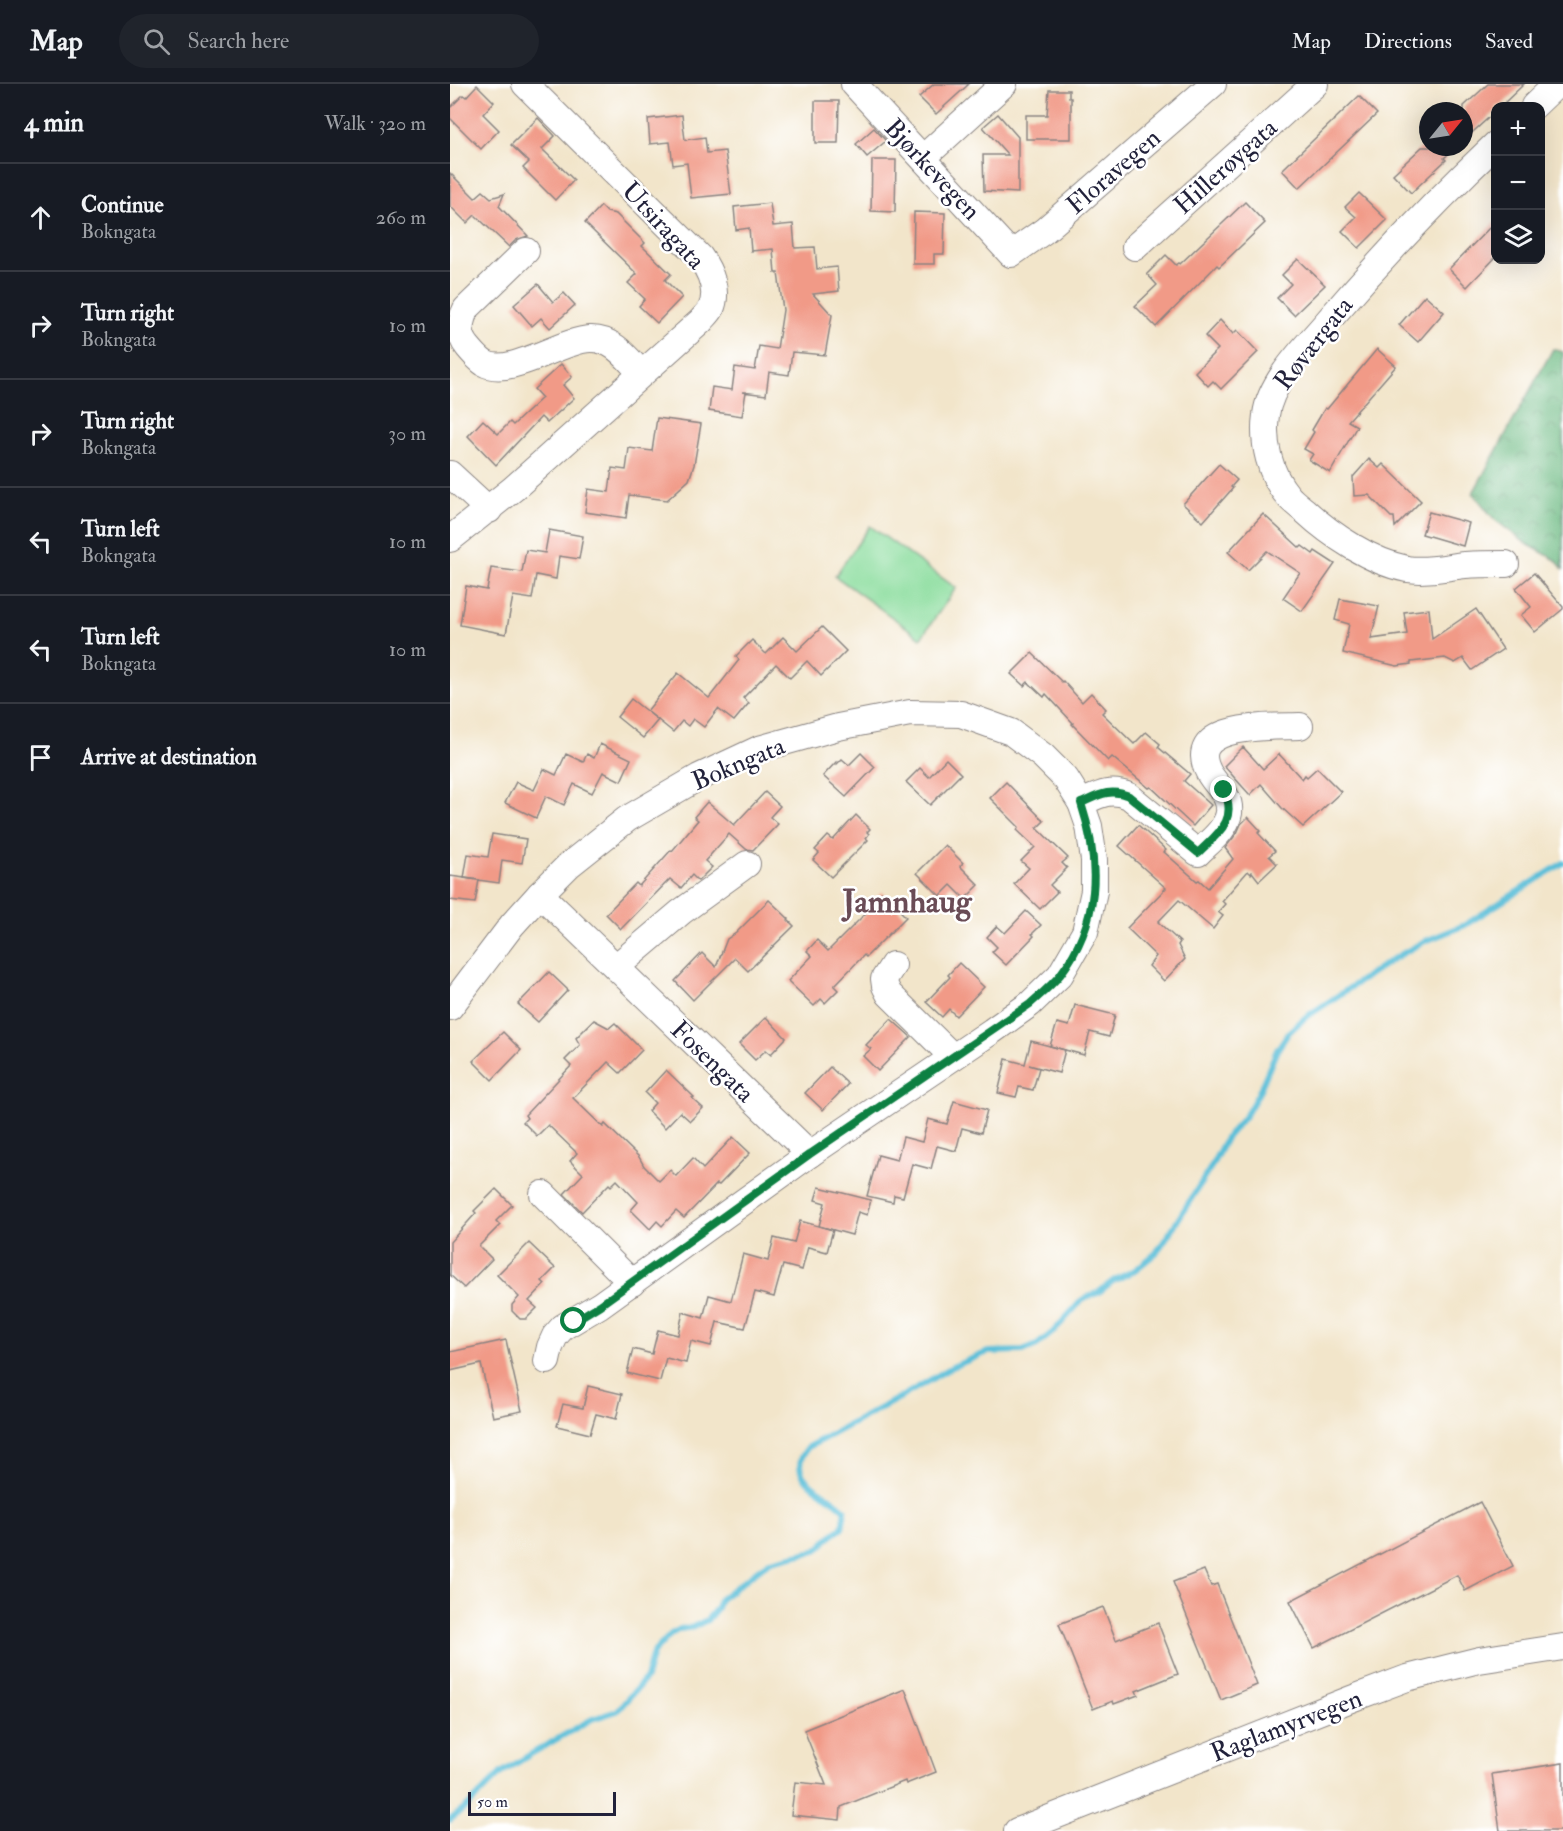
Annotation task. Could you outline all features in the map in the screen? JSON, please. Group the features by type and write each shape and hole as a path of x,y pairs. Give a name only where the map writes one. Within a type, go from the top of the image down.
{"street":[{"name":"Utsiragata","path":"450,539 489,510 701,321 711,309 714,296 709,270 689,245 525,84"},
{"name":"Bjørkevegen","path":"854,84 1011,254"},
{"path":"923,158 1004,84"},
{"name":"Floravegen","path":"1011,254 1044,231 1213,84"},
{"name":"Hillerøygata","path":"1135,247 1315,84"},
{"path":"1538,102 1557,84"},
{"name":"Røværgata","path":"1491,149 1458,180 1354,291 1290,365 1275,388 1266,414 1265,442 1272,470 1288,496 1320,525 1357,549 1406,569 1428,570 1467,565 1506,564"},
{"path":"526,251 466,309 461,319 460,331 464,343 474,354 485,364 497,367 509,366 590,339 604,341 615,346 641,373"},
{"path":"450,474 489,510"},
{"name":"Bokngata","path":"450,1007 512,925 568,865 627,819 699,777 759,749 838,727 910,713 961,714 1011,732 1043,756 1066,779 1081,803 1089,826 1094,860 1094,891 1085,932 1060,975 1030,1004 810,1154 600,1305 563,1327 555,1336 550,1347 548,1361"},
{"path":"1081,803 1109,792 1119,792 1129,796 1198,853 1222,829 1229,811 1224,790 1210,774 1206,764 1204,754 1206,747 1212,740 1227,731 1300,726"},
{"path":"616,967 681,912 747,864"},
{"name":"Fosengata","path":"540,894 810,1154"},
{"path":"893,965 884,979 889,994 953,1058"},
{"path":"543,1194 632,1282"},
{"name":"Raglamyrvegen","path":"1017,1831 1407,1678 1479,1660 1563,1647"}],"green space":[{"path":"1553,349 1563,352 1563,569 1556,560 1527,544 1494,519 1473,493"},
{"path":"870,526 956,588 921,638 835,576"}],"building":[{"path":"934,84 969,84 936,114 919,97"},
{"path":"1488,84 1524,84 1505,102 1491,102 1491,116 1473,132 1473,102 1468,102"},
{"path":"477,85 494,102 483,114 499,130 481,149 450,118 450,108 463,95 466,97"},
{"path":"1049,90 1069,90 1071,139 1026,139 1026,115 1047,115"},
{"path":"1359,96 1377,114 1299,188 1282,170"},
{"path":"815,101 839,101 838,143 815,143"},
{"path":"998,114 1018,137 1018,193 984,191 983,155 1008,155 983,127"},
{"path":"682,115 685,140 705,137 707,153 725,151 731,194 691,198 687,163 673,165 670,142 650,144 648,119"},
{"path":"538,118 555,136 542,149 574,180 555,200 523,168 529,162 511,145"},
{"path":"874,128 886,141 867,157 856,144"},
{"path":"1419,150 1419,156 1446,156 1444,158 1446,160 1411,193 1393,174"},
{"path":"872,160 896,160 895,212 871,211"},
{"path":"450,173 475,198 483,191 491,198 504,194 499,206 528,236 516,240 509,247 475,215 467,223 450,206"},
{"path":"1359,193 1387,220 1359,248 1342,231 1356,217 1345,207"},
{"path":"1245,202 1265,223 1219,267 1217,265 1156,327 1135,306 1157,285 1147,274 1166,255 1176,265 1180,264"},
{"path":"770,203 773,226 793,224 795,248 815,247 817,269 837,267 839,291 813,294 832,315 825,355 792,352 789,375 769,372 766,395 746,392 742,416 709,411 712,387 732,390 735,367 755,370 759,346 777,349 783,310 778,273 775,273 773,249 751,251 749,228 736,230 734,207"},
{"path":"601,206 607,212 616,214 645,243 642,246 671,274 665,280 682,297 657,323 639,306 645,299 628,283 637,274 585,223"},
{"path":"914,212 945,213 944,254 934,254 934,264 913,264"},
{"path":"1491,226 1491,262 1467,287 1449,269"},
{"path":"1298,259 1325,285 1294,315 1277,298 1291,284 1282,275"},
{"path":"538,284 553,302 564,293 575,305 550,328 541,318 532,326 514,305"},
{"path":"1425,295 1444,312 1418,342 1399,325"},
{"path":"1220,320 1233,334 1237,330 1258,352 1221,389 1213,381 1208,386 1195,372 1218,349 1205,336"},
{"path":"1377,349 1396,366 1348,421 1357,426 1330,473 1309,460 1313,454 1304,449 1325,408 1327,409"},
{"path":"561,364 572,377 563,385 574,398 547,423 541,417 496,465 468,436 483,420 498,434 510,422 513,425 542,398 534,389"},
{"path":"657,418 701,424 689,480 667,500 629,495 626,518 585,512 588,489 609,492 612,468 626,470 629,448 652,451"},
{"path":"1369,459 1379,468 1383,464 1421,501 1395,527 1394,517 1391,517 1369,495 1354,496 1353,477"},
{"path":"1219,464 1237,480 1231,487 1233,488 1203,522 1183,504"},
{"path":"1429,512 1469,523 1463,546 1422,534"},
{"path":"1263,514 1300,548 1302,546 1313,554 1315,551 1335,564 1302,611 1283,598 1300,573 1267,551 1248,570 1228,552"},
{"path":"549,530 583,536 579,559 559,556 556,579 536,575 532,599 513,596 506,634 460,625 466,586 487,590 491,568 522,572 526,550 545,553"},
{"path":"1534,573 1563,607 1535,632 1521,615 1531,607 1516,588"},
{"path":"1340,599 1379,606 1371,639 1407,634 1404,612 1429,609 1432,639 1476,609 1503,649 1472,670 1463,658 1455,663 1445,658 1397,666 1343,653 1349,624 1335,620"},
{"path":"822,627 846,651 821,676 807,661 790,678 776,664 743,698 749,703 734,721 718,709 704,727 693,719 688,726 682,721 673,732 647,711 678,673 709,698 739,660 736,656 752,640 766,654 783,637 797,651"},
{"path":"1032,653 1082,702 1091,693 1106,709 1102,713 1134,744 1146,732 1160,744 1158,747 1190,774 1184,781 1211,805 1193,826 1151,787 1149,788 1112,757 1108,761 1046,694 1044,697 1028,682 1024,686 1011,674"},
{"path":"631,699 658,720 643,738 617,717"},
{"path":"600,744 631,759 621,781 603,772 592,793 574,784 564,805 546,796 536,818 505,803 516,782 534,790 544,769 556,775 566,754 583,762 587,754 594,758"},
{"path":"1243,747 1263,769 1279,754 1302,779 1317,768 1341,792 1303,827 1261,784 1250,795 1224,766"},
{"path":"861,753 875,767 846,797 823,776 836,762 837,764 842,759 849,765"},
{"path":"946,759 961,774 930,805 906,782 920,768 929,777"},
{"path":"1006,782 1044,821 1037,828 1068,858 1062,863 1067,868 1050,885 1057,892 1040,909 1014,884 1029,868 1021,861 1035,847 990,798"},
{"path":"765,792 780,806 770,817 778,824 753,850 746,849 729,834 705,861 712,867 698,881 692,875 681,888 670,879 621,929 606,914 636,883 639,886 672,851 698,820 694,817 707,802 734,825"},
{"path":"856,815 870,829 867,832 868,840 831,877 813,860 819,853 815,850 828,836 833,840"},
{"path":"1248,817 1261,831 1258,833 1275,851 1269,856 1277,864 1259,881 1252,872 1251,874 1248,871 1222,901 1225,904 1218,912 1223,916 1213,929 1179,900 1158,922 1180,942 1178,945 1185,959 1164,981 1149,966 1156,956 1127,928 1166,888 1119,846 1138,825 1166,850 1164,852 1208,888 1233,859 1225,848"},
{"path":"492,834 526,839 522,863 502,860 499,883 464,878 468,854 488,857"},
{"path":"945,845 963,863 960,866 979,885 965,899 951,885 940,896 917,873"},
{"path":"450,876 479,880 475,903 450,900"},
{"path":"882,892 906,917 834,986 838,990 825,1003 821,999 814,1006 788,981 812,956 807,951 817,940 828,951 866,913 864,910"},
{"path":"769,900 794,926 748,971 735,958 693,1000 675,981 702,953 716,967 727,939"},
{"path":"1026,911 1041,925 1032,934 1034,936 1006,965 992,952 997,947 987,937 997,926 1005,933"},
{"path":"959,963 984,987 956,1016 949,1009 942,1017 926,1002 950,977 948,975"},
{"path":"549,972 568,990 538,1022 518,1004"},
{"path":"1075,1005 1115,1015 1109,1037 1090,1032 1084,1055 1050,1046 1057,1023 1069,1026"},
{"path":"766,1017 786,1038 771,1054 766,1050 755,1060 739,1044"},
{"path":"891,1019 911,1037 878,1071 863,1056 871,1049 866,1045"},
{"path":"594,1020 609,1028 615,1023 642,1050 620,1073 608,1062 573,1098 603,1127 605,1124 639,1157 644,1166 659,1181 670,1170 676,1176 693,1158 703,1169 733,1137 750,1153 684,1218 676,1211 662,1226 657,1221 650,1229 631,1210 638,1202 617,1180 611,1186 609,1184 582,1212 564,1194 583,1174 570,1161 577,1153 548,1125 537,1136 523,1122 527,1118 525,1115 571,1066 565,1060 580,1045 576,1038"},
{"path":"503,1032 521,1050 492,1080 473,1061"},
{"path":"1031,1041 1065,1050 1059,1073 1029,1065 1039,1068 1033,1090 1019,1087 1016,1097 998,1093 1006,1059 1025,1064"},
{"path":"830,1067 848,1084 823,1110 805,1093"},
{"path":"666,1070 703,1108 690,1121 680,1112 665,1128 648,1111 655,1103 645,1093"},
{"path":"954,1101 987,1110 981,1133 962,1128 956,1151 937,1146 931,1169 912,1164 903,1197 894,1195 893,1202 867,1196 878,1155 897,1160 903,1137 922,1142 928,1119 947,1124"},
{"path":"819,1187 871,1200 867,1215 858,1212 852,1235 819,1226 825,1203 815,1200"},
{"path":"496,1189 512,1205 496,1221 500,1225 479,1246 492,1259 464,1288 450,1275 450,1242 476,1213 474,1211"},
{"path":"800,1221 833,1230 827,1252 808,1247 802,1270 783,1265 774,1297 755,1292 745,1328 717,1322 711,1346 691,1341 686,1363 666,1358 660,1381 627,1373 633,1349 652,1354 658,1330 678,1335 683,1312 703,1318 709,1295 731,1301 743,1254 768,1261 774,1238 794,1243"},
{"path":"529,1243 555,1268 542,1281 545,1284 529,1301 537,1308 526,1319 520,1319 512,1311 512,1305 519,1297 497,1275"},
{"path":"506,1340 522,1411 493,1417 481,1364 450,1371 450,1352"},
{"path":"588,1386 622,1394 616,1419 596,1414 590,1434 557,1426 563,1404 583,1408"},
{"path":"1480,1502 1513,1566 1465,1591 1457,1575 1314,1648 1290,1601"},
{"path":"1204,1570 1211,1586 1217,1584 1257,1685 1221,1700 1173,1582"},
{"path":"1103,1607 1116,1640 1158,1623 1178,1674 1136,1691 1138,1695 1093,1709 1059,1624"},
{"path":"905,1689 936,1772 906,1784 905,1781 841,1807 840,1820 791,1815 795,1782 826,1785 804,1730"},
{"path":"1563,1763 1563,1831 1500,1831 1492,1774"}],"waterway":[{"path":"450,1820 469,1805 501,1773 592,1719 617,1711 646,1678 653,1653 671,1634 707,1620 717,1608 719,1600 771,1561 814,1551 842,1528 845,1510 803,1476 800,1468 801,1458 808,1447 952,1367 988,1352 1023,1351 1037,1345 1053,1332 1082,1300 1135,1270 1156,1253 1211,1167 1226,1138 1246,1115 1277,1050 1289,1032 1306,1017 1393,959 1423,942 1465,925 1563,863"}],"district":[{"name":"Jamnhaug","path":"907,901"}],"route":[{"path":"574,1321 600,1305 810,1154 1030,1004 1060,975 1085,932 1094,891 1094,860 1089,826 1081,803 1109,792 1119,792 1129,796 1198,853 1227,821 1228,800 1224,790"}]}
